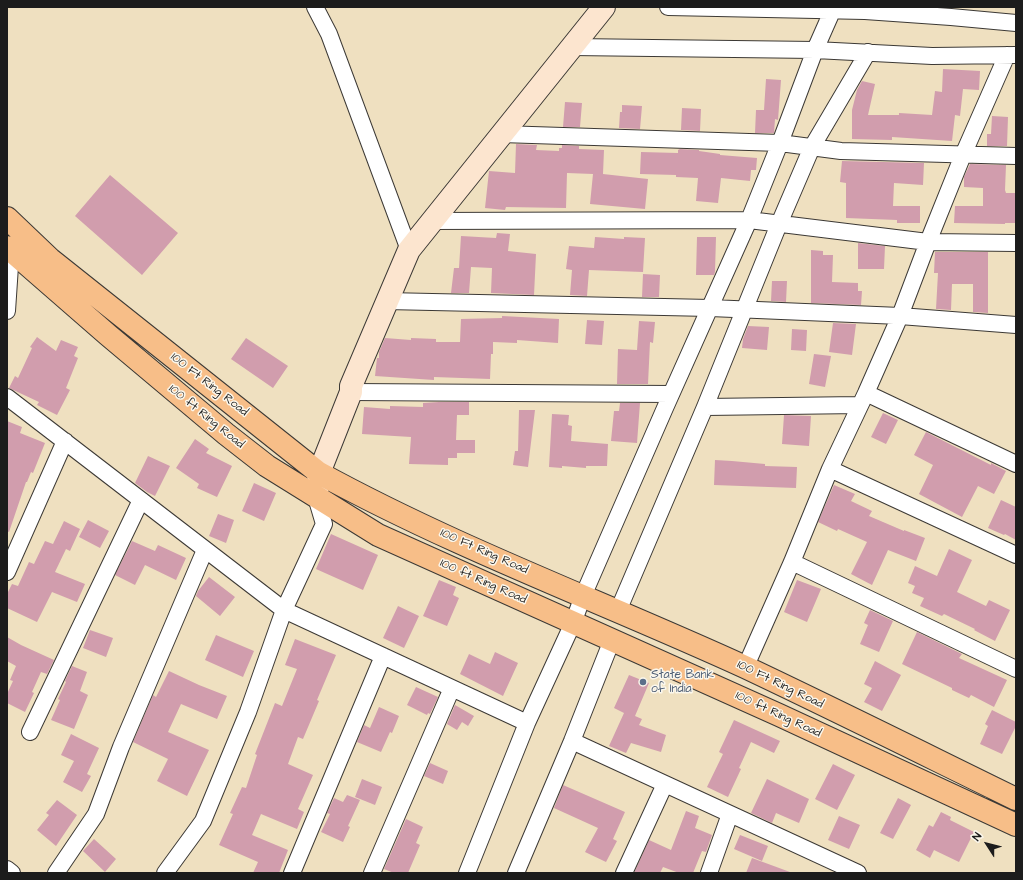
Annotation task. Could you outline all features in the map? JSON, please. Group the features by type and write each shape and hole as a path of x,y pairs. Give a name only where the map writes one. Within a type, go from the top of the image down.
{"main road":[{"path":"316,497 320,473 352,392 351,386 409,250 430,221 604,7"},
{"name":"100 Ft Ring Road","path":"7,218 14,244 50,259 320,473 362,496 447,536 745,668 1016,799"},
{"name":"100 ft Ring Road","path":"14,244 108,335 226,434 267,466 378,535 779,715 1016,825"}],"street":[{"path":"315,7 329,34 409,250"},
{"path":"668,7 836,10 866,12 884,10 953,12 1016,23"},
{"path":"466,873 527,723 573,623 583,596 671,394 749,220 780,143 821,51 836,10"},
{"path":"572,47 868,52 932,56 1012,55 963,155 900,316 830,469 792,562 745,668"},
{"path":"618,611 705,407 779,224 812,147 868,52"},
{"path":"501,134 780,143 841,151 1016,156"},
{"path":"430,221 749,220 928,242 1016,243"},
{"path":"7,311 14,244"},
{"path":"386,301 745,309 900,316 1016,325"},
{"path":"352,392 671,394"},
{"path":"7,396 284,610 527,723"},
{"path":"705,407 863,399 1016,464"},
{"path":"7,572 65,441"},
{"path":"830,469 1016,556"},
{"path":"165,873 203,821 248,712 284,610 324,524 316,497"},
{"path":"30,732 141,500"},
{"path":"56,873 96,814 121,748 205,550"},
{"path":"792,562 1016,669"},
{"path":"516,873 572,741 612,640"},
{"path":"292,873 383,656"},
{"path":"372,873 452,688"},
{"path":"572,741 858,873"},
{"path":"624,873 666,784"},
{"path":"709,873 730,814"},
{"path":"7,869 12,873"}],"building":[{"path":"943,69 980,71 979,90 963,89 960,116 955,115 952,141 892,137 892,140 852,139 852,110 857,90 862,81 875,84 868,115 899,115 899,113 932,115 935,91 942,92"},
{"path":"766,79 781,80 778,120 775,119 774,133 755,133 756,110 764,110"},
{"path":"565,102 582,103 580,127 563,127"},
{"path":"622,105 642,106 640,129 619,128"},
{"path":"682,108 701,109 700,131 681,130"},
{"path":"992,116 1008,117 1007,146 987,146 987,134 991,134"},
{"path":"516,144 537,145 536,150 559,151 559,148 562,148 562,145 579,146 579,149 604,150 603,174 648,179 645,209 590,204 593,174 567,173 566,208 506,207 505,210 485,208 489,171 515,173"},
{"path":"678,150 699,150 720,155 757,158 756,170 751,170 750,181 721,178 718,203 696,201 698,178 676,177 676,175 640,174 641,152 678,153"},
{"path":"842,161 924,163 923,185 894,183 893,206 920,206 920,223 897,223 897,220 846,218 846,183 840,182"},
{"path":"970,164 1006,165 1005,190 1006,193 1016,193 1016,223 954,223 955,206 983,206 983,188 964,187 964,177"},
{"path":"110,175 178,233 142,275 75,216"},
{"path":"497,233 510,234 508,251 536,254 534,295 491,293 492,268 471,267 469,293 451,293 454,268 459,268 461,236 496,238"},
{"path":"595,237 624,239 624,237 645,238 643,272 589,270 587,296 570,295 572,270 566,269 569,246 594,248"},
{"path":"697,237 716,237 714,275 696,275"},
{"path":"858,243 885,246 884,269 858,269"},
{"path":"811,250 823,251 823,255 833,255 832,282 858,283 858,291 862,291 861,305 811,303"},
{"path":"935,252 988,252 988,313 973,312 973,284 952,284 951,310 936,309 938,273 934,273"},
{"path":"643,274 660,275 659,297 642,297"},
{"path":"772,281 787,281 786,302 771,301"},
{"path":"502,316 559,319 558,343 517,340 517,343 493,342 490,379 434,377 434,380 375,376 377,358 379,358 379,352 385,338 411,340 411,338 436,339 436,342 460,342 461,319 502,318"},
{"path":"587,320 604,321 602,345 585,344"},
{"path":"639,321 655,322 653,343 650,342 648,384 617,384 618,349 637,350"},
{"path":"833,323 856,324 852,355 829,352"},
{"path":"748,326 769,327 767,350 742,348 743,339"},
{"path":"792,329 807,330 806,351 791,350"},
{"path":"37,337 56,351 61,340 78,347 74,356 78,358 66,388 70,390 57,415 37,405 39,402 9,388 15,376 18,378 32,348 30,347"},
{"path":"246,338 288,366 273,388 231,359"},
{"path":"814,354 831,356 825,387 809,384"},
{"path":"469,402 469,415 457,415 456,440 475,440 475,453 457,453 457,458 448,458 448,465 409,464 411,437 362,434 364,407 390,409 390,406 423,407 423,403"},
{"path":"620,403 640,403 637,443 611,441 614,411 619,411"},
{"path":"519,410 535,410 528,467 513,465 515,451 518,451"},
{"path":"883,413 898,420 886,444 871,437"},
{"path":"552,414 569,415 568,425 572,426 571,441 608,444 607,466 586,466 586,468 562,466 562,468 549,467"},
{"path":"784,415 811,416 809,446 782,444"},
{"path":"7,421 22,427 20,433 45,443 33,473 31,472 26,482 9,532 7,531"},
{"path":"926,432 1006,471 994,494 978,486 962,517 919,494 933,465 914,455"},
{"path":"195,439 209,449 206,453 232,466 217,497 197,488 199,484 176,468"},
{"path":"148,456 170,466 155,496 135,483"},
{"path":"715,460 765,464 765,466 797,467 796,488 714,485"},
{"path":"254,483 276,493 264,521 242,511"},
{"path":"834,485 855,494 851,501 872,511 869,516 925,538 916,561 888,550 872,585 851,574 867,542 818,522"},
{"path":"1001,500 1016,507 1016,540 988,528"},
{"path":"218,514 234,520 226,543 209,536"},
{"path":"88,520 109,531 100,548 79,537"},
{"path":"64,521 80,529 70,551 66,549 55,572 85,584 77,602 52,592 37,622 7,608 7,594 12,584 18,586 29,562 34,564 45,541 53,544"},
{"path":"331,534 378,555 363,590 316,569"},
{"path":"132,541 155,551 158,545 186,558 176,580 145,565 135,585 115,575"},
{"path":"949,549 972,560 957,592 986,606 989,600 1010,610 995,641 974,630 975,629 944,614 942,616 920,606 924,598 912,593 915,586 908,583 915,566 937,576"},
{"path":"209,577 235,597 220,616 196,596"},
{"path":"439,580 456,587 453,595 459,598 447,626 423,616"},
{"path":"797,580 821,589 807,622 784,612"},
{"path":"398,606 419,616 404,648 383,638"},
{"path":"870,610 893,621 879,652 860,644 868,625 864,623"},
{"path":"90,630 113,638 106,657 83,648"},
{"path":"917,632 962,654 959,658 1007,680 994,707 971,695 969,698 952,690 952,688 902,664"},
{"path":"216,635 254,651 243,677 205,660"},
{"path":"7,637 54,660 47,674 41,672 32,692 34,693 25,712 7,703 7,694 13,681 10,680 16,666 7,661"},
{"path":"295,639 336,655 317,700 319,701 303,739 298,737 288,764 313,775 298,809 304,812 297,829 261,814 252,835 288,850 279,873 253,873 258,862 219,845 233,814 230,813 242,787 246,788 257,755 255,754 275,703 282,706 297,669 285,665"},
{"path":"495,652 518,663 503,696 460,674 469,654 490,664"},
{"path":"875,661 901,675 882,711 864,702 872,688 864,684"},
{"path":"72,666 87,672 80,691 88,695 74,729 51,720"},
{"path":"169,671 227,696 217,719 181,704 168,732 209,750 187,796 157,781 168,759 133,742 153,695 156,697"},
{"path":"629,675 649,683 635,716 642,719 639,725 666,735 661,752 631,743 626,753 609,746 624,713 614,708"},
{"path":"416,687 438,697 430,714 428,713 427,715 407,705"},
{"path":"455,705 474,716 468,726 462,722 457,730 447,724"},
{"path":"379,707 399,716 392,733 390,732 381,752 357,742 364,725 370,728"},
{"path":"992,710 1016,722 1016,726 1002,754 980,744 988,726 985,724"},
{"path":"734,720 780,741 774,753 751,742 728,797 707,787 723,754 719,752"},
{"path":"71,734 99,748 87,774 91,776 82,792 63,782 74,761 61,755"},
{"path":"430,763 448,771 443,784 424,776"},
{"path":"833,764 855,775 837,810 815,799"},
{"path":"362,779 382,787 375,805 355,797"},
{"path":"767,779 809,799 799,823 776,813 772,823 751,813"},
{"path":"563,785 625,812 613,839 617,841 606,862 585,852 598,828 554,808"},
{"path":"347,795 360,800 348,826 350,827 343,842 321,832 330,814 327,813 334,798 343,802"},
{"path":"898,798 911,805 893,839 880,833"},
{"path":"57,800 77,815 56,846 37,830 49,815 46,813"},
{"path":"686,811 699,816 695,828 712,835 706,852 702,851 693,873 679,873 663,867 660,873 634,873 649,840 671,850"},
{"path":"941,812 951,817 950,820 974,832 959,862 934,850 930,858 916,850 929,825 933,827"},
{"path":"839,816 860,825 849,849 828,840"},
{"path":"406,819 423,827 416,843 420,845 408,873 394,873 384,869"},
{"path":"740,835 768,846 762,861 734,849"},
{"path":"94,839 116,859 105,872 83,851"},
{"path":"752,858 790,872 790,873 746,873"}],"place":[{"name":"State Bank of India","path":"643,682"}]}
